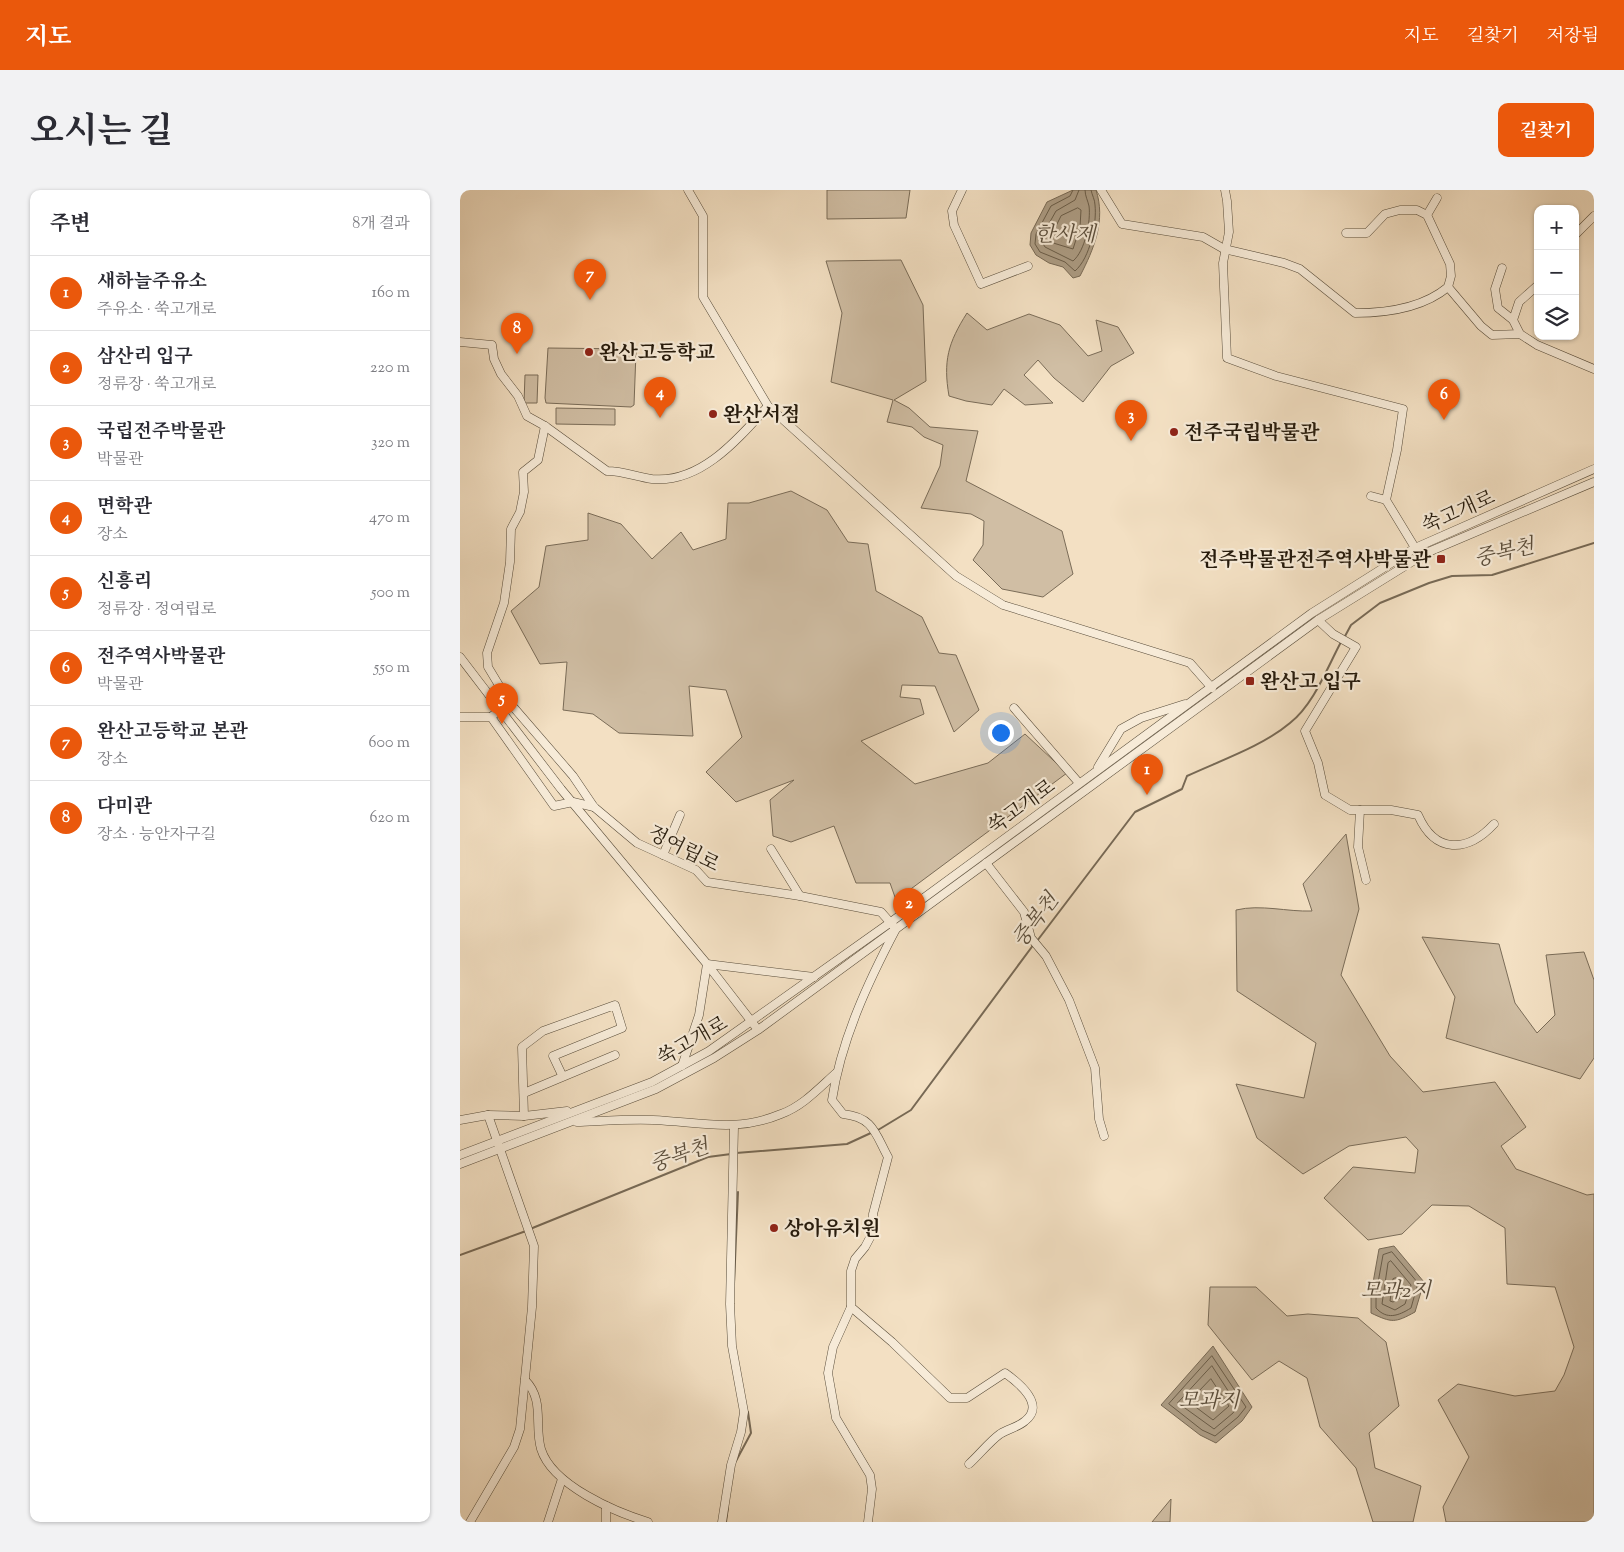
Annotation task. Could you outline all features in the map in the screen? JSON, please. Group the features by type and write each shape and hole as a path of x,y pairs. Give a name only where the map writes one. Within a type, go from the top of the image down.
{"street":[{"path":"688,190 703,216 703,297 768,406 956,576 1003,605 1190,663 1213,690"},
{"path":"962,190 952,211 954,225 981,284 1028,266"},
{"path":"1101,190 1122,224 1203,237 1224,249 1284,262 1300,269 1355,313 1414,306 1438,296 1448,287 1451,276 1450,264 1427,215 1417,210 1400,210 1386,214 1366,233 1346,233"},
{"path":"1225,190 1228,201 1229,232 1224,249 1228,358 1276,376 1403,408 1397,450 1386,500 1420,557"},
{"path":"1427,215 1437,198"},
{"path":"1579,232 1594,216"},
{"path":"1502,268 1495,289 1498,308 1514,320 1520,334 1537,345 1594,369"},
{"path":"1448,287 1480,326 1492,335 1520,334"},
{"path":"1514,320 1519,302 1534,289"},
{"path":"460,342 492,345 494,359 501,374 518,396 527,416 545,426 607,471 620,471 653,479 667,478 698,470 740,436 768,406"},
{"name":"정여립로","path":"545,426 538,460 523,472 524,492 520,512 511,530 510,562 504,603 487,653 488,667 509,702 573,776 594,807 638,844 696,870 707,882 800,896 881,912 896,929"},
{"name":"쑥고개로","path":"460,1164 656,1089 714,1058 758,1030 986,863 1312,613 1415,548 1594,470"},
{"name":"쑥고개로","path":"460,1154 652,1082 682,1066 752,1023 1186,704 1213,690 1318,620 1420,557 1594,482"},
{"path":"1371,496 1386,500"},
{"path":"1318,620 1333,634 1356,647 1305,731 1318,763 1324,795 1350,810 1391,810 1418,815 1424,829 1436,841 1453,846 1468,844 1484,835 1494,824"},
{"path":"460,657 572,802 707,964 758,1030"},
{"path":"460,718 491,717 509,702"},
{"path":"1097,769 1108,747 1121,729 1141,718 1186,704"},
{"path":"1014,708 1079,783"},
{"path":"491,717 554,806 572,802 594,807"},
{"path":"1360,810 1358,847 1366,880"},
{"path":"663,855 680,815"},
{"path":"771,849 800,896"},
{"path":"986,863 1024,912 1031,938 1042,951 1069,1000 1095,1068 1099,1119 1104,1136"},
{"path":"868,1522 872,1489 870,1475 836,1418 828,1373 833,1347 851,1307 851,1271 855,1259 865,1247 873,1232 873,1214 888,1157 873,1128 856,1115 843,1114 832,1100 836,1073 870,977 896,929"},
{"path":"707,964 814,977"},
{"path":"682,1066 699,1015 707,964"},
{"path":"524,1116 522,1047 543,1031 616,1005 622,1028 553,1056 562,1075"},
{"path":"524,1093 562,1075 616,1055"},
{"path":"572,1122 652,1120 734,1126 758,1122 783,1114 802,1102 836,1073"},
{"path":"460,1111 463,1118 488,1115 524,1116 579,1109"},
{"path":"470,1522 514,1447 520,1429 532,1307 534,1246 532,1235 488,1115"},
{"path":"722,1522 731,1465 741,1432 744,1412 732,1346 730,1304 734,1126"},
{"path":"851,1307 892,1342 950,1398 967,1398 1005,1373 1029,1396 1034,1404 1033,1412 1026,1421 1001,1433 969,1464"},
{"path":"525,1380 531,1386 538,1402 541,1449 555,1474 606,1506 625,1515 648,1522"},
{"path":"548,1522 562,1479"},
{"path":"606,1506 606,1522"}],"shaded area":[{"path":"827,190 910,190 906,218 827,219"},
{"path":"901,260 923,305 926,381 894,400 909,408 930,427 978,431 966,481 1062,531 1073,574 1043,597 1002,589 973,560 983,545 984,521 971,514 921,508 940,466 943,445 924,437 912,427 887,422 893,400 831,382 842,313 826,261"},
{"path":"967,313 987,330 1029,314 1060,325 1088,356 1102,351 1096,320 1118,327 1134,353 1111,366 1083,402 1054,378 1038,360 1024,375 1053,403 1025,405 1004,389 992,405 966,401 949,396 947,362 951,343"},
{"path":"548,348 633,349 636,352 634,405 631,407 546,403"},
{"path":"525,375 538,375 537,403 524,403"},
{"path":"556,408 615,409 615,425 556,424"},
{"path":"791,491 827,510 848,542 868,544 876,591 922,617 939,653 956,655 979,710 954,732 935,686 902,685 900,697 920,699 924,714 861,741 915,784 988,763 1025,734 1067,773 896,900 890,883 856,883 834,826 791,842 773,836 770,800 794,780 736,802 706,772 742,737 726,690 689,686 693,736 619,733 593,714 563,710 567,662 540,664 511,611 539,587 546,546 588,540 588,513 621,524 652,559 681,532 693,550 726,539 728,503 749,503"},
{"path":"1346,834 1359,909 1341,975 1390,1056 1423,1092 1495,1082 1526,1127 1501,1146 1516,1169 1587,1195 1594,1194 1594,1522 1446,1522 1443,1507 1469,1457 1438,1400 1458,1384 1515,1396 1555,1391 1564,1375 1574,1347 1555,1287 1507,1284 1505,1228 1469,1206 1432,1205 1402,1234 1368,1240 1324,1198 1353,1167 1415,1173 1418,1150 1406,1137 1349,1146 1303,1174 1257,1138 1236,1084 1304,1098 1316,1043 1237,991 1236,910 1264,908 1312,911 1303,884"},
{"path":"1422,937 1499,944 1515,1003 1537,1033 1555,1015 1546,955 1584,952 1594,980 1594,1058 1580,1079 1446,1038 1455,997"},
{"path":"1210,1287 1256,1287 1287,1316 1308,1314 1358,1318 1386,1342 1399,1406 1369,1433 1375,1468 1421,1486 1413,1522 1373,1522 1356,1468 1320,1427 1307,1378 1279,1361 1252,1380 1208,1325"},
{"path":"1171,1499 1170,1522 1152,1522"}],"water":[{"name":"한사제","path":"1073,190 1096,190 1100,212 1097,234 1090,255 1080,276 1073,278 1063,267 1049,263 1036,255 1030,245 1031,233 1047,202"},
{"name":"모과2지","path":"1394,1246 1424,1282 1415,1312 1398,1320 1389,1320 1371,1313 1371,1294 1379,1249"},
{"name":"모과지","path":"1213,1346 1252,1407 1242,1421 1216,1443 1200,1435 1161,1405"}],"waterway":[{"name":"중복천","path":"1344,638 1351,625 1380,603 1429,583 1452,576 1492,575 1594,543"},
{"name":"중복천","path":"1037,941 1135,812 1182,789 1187,776 1254,746 1290,723 1299,715 1313,696 1341,642"},
{"name":"중복천","path":"878,1130 911,1110 1034,944"},
{"name":"중복천","path":"736,1153 847,1144 873,1132"},
{"name":"중복천","path":"530,1229 708,1157 731,1154"},
{"path":"734,1284 738,1192"},
{"name":"중복천","path":"460,1255 526,1231"},
{"path":"736,1461 751,1433 748,1412"},
{"path":"726,1522 728,1507"}],"place":[{"name":"완산고등학교 본관","path":"590,300"},
{"name":"완산고등학교","path":"589,352"},
{"name":"다미관","path":"517,354"},
{"name":"완산서점","path":"713,414"},
{"name":"면학관","path":"660,418"},
{"name":"전주역사박물관","path":"1444,420"},
{"name":"전주국립박물관","path":"1174,432"},
{"name":"국립전주박물관","path":"1131,441"},
{"name":"전주박물관전주역사박물관","path":"1441,559"},
{"name":"완산고 입구","path":"1250,681"},
{"name":"신흥리","path":"502,724"},
{"name":"새하늘주유소","path":"1147,795"},
{"name":"삼산리 입구","path":"909,929"},
{"name":"상아유치원","path":"774,1228"}]}
